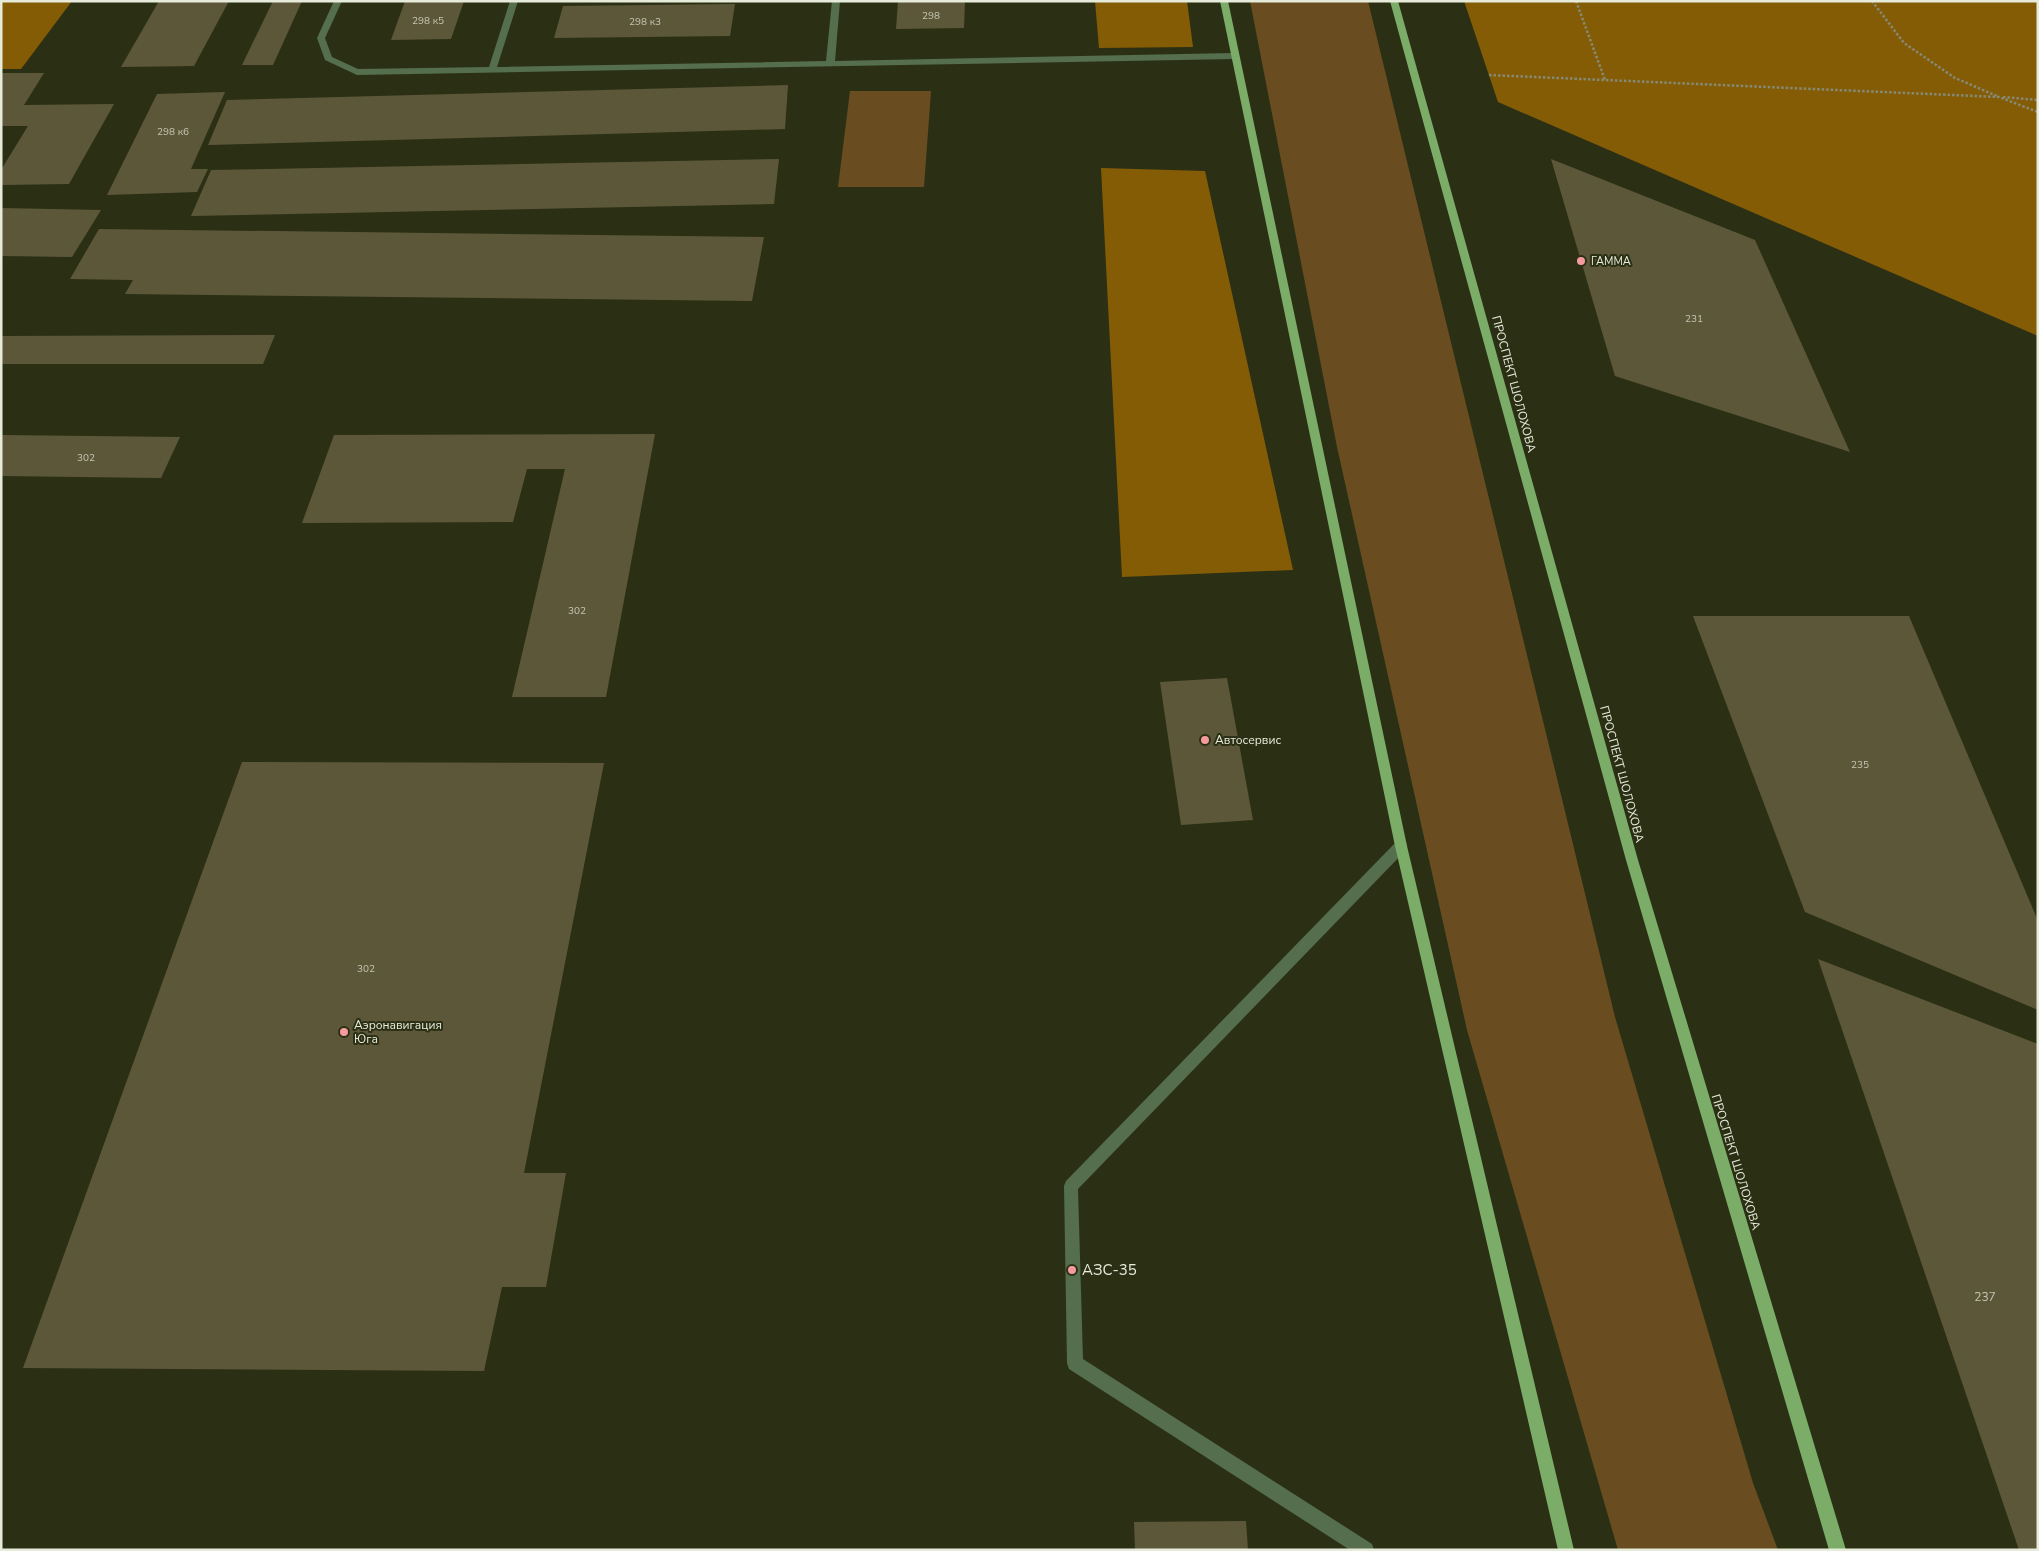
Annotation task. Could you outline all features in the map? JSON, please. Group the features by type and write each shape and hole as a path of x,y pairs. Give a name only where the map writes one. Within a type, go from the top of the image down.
{"main road":[{"path":"1224,1 1401,846 1566,1550"},
{"name":"ПРОСПЕКТ ШОЛОХОВА","path":"1394,1 1632,860 1838,1550"}],"lane":[{"path":"338,1 321,38 328,58 357,72 1234,56"},
{"path":"492,70 514,1"},
{"path":"830,64 836,1"},
{"path":"1366,1550 1075,1363 1071,1186 1401,846"}],"path":[{"path":"1576,1 1605,80"},
{"path":"1872,1 1904,43 1955,78 2038,112"},
{"path":"1489,75 2038,100"}],"shaded area":[{"path":"1,1 72,1 21,69 1,69"},
{"path":"1095,1 1187,1 1193,47 1099,48"},
{"path":"1250,1 1368,1 1615,1017 1753,1483 1778,1550 1618,1550 1467,1030 1337,447"},
{"path":"1464,1 2038,1 2038,336 1498,102"},
{"path":"850,91 931,91 924,187 838,187"},
{"path":"1101,168 1205,171 1293,570 1122,577"}],"building":[{"path":"159,1 229,1 194,66 121,67"},
{"path":"273,1 302,1 273,65 242,65"},
{"path":"405,1 464,1 451,39 391,40"},
{"path":"898,1 965,1 964,28 896,29"},
{"path":"735,4 730,36 554,38 563,6"},
{"path":"1,73 44,73 24,105 114,104 69,184 1,185 1,170 28,126 1,126"},
{"path":"788,85 785,129 208,145 227,100"},
{"path":"225,92 191,169 208,169 197,192 107,195 157,94"},
{"path":"779,159 774,204 191,216 211,170"},
{"path":"1551,159 1755,240 1850,452 1615,376"},
{"path":"1,208 101,210 72,257 1,256"},
{"path":"99,229 764,237 752,301 125,294 133,280 70,279"},
{"path":"275,335 263,364 1,364 1,336"},
{"path":"655,434 606,697 512,697 565,469 527,469 513,522 302,523 334,435"},
{"path":"1,435 180,437 161,478 1,476"},
{"path":"1693,616 1909,616 2038,921 2038,1010 1805,912"},
{"path":"1227,678 1253,820 1181,825 1160,682"},
{"path":"242,762 604,763 524,1173 566,1173 546,1287 502,1287 484,1371 23,1368"},
{"path":"1818,959 2038,1044 2038,1550 2019,1550"},
{"path":"1246,1521 1248,1550 1135,1550 1134,1522"}],"place":[{"name":"ГАММА","path":"1581,261"},
{"name":"Автосервис","path":"1205,740"},
{"name":"Аэронавигация Юга","path":"344,1032"},
{"name":"АЗС-35","path":"1072,1270"}]}
